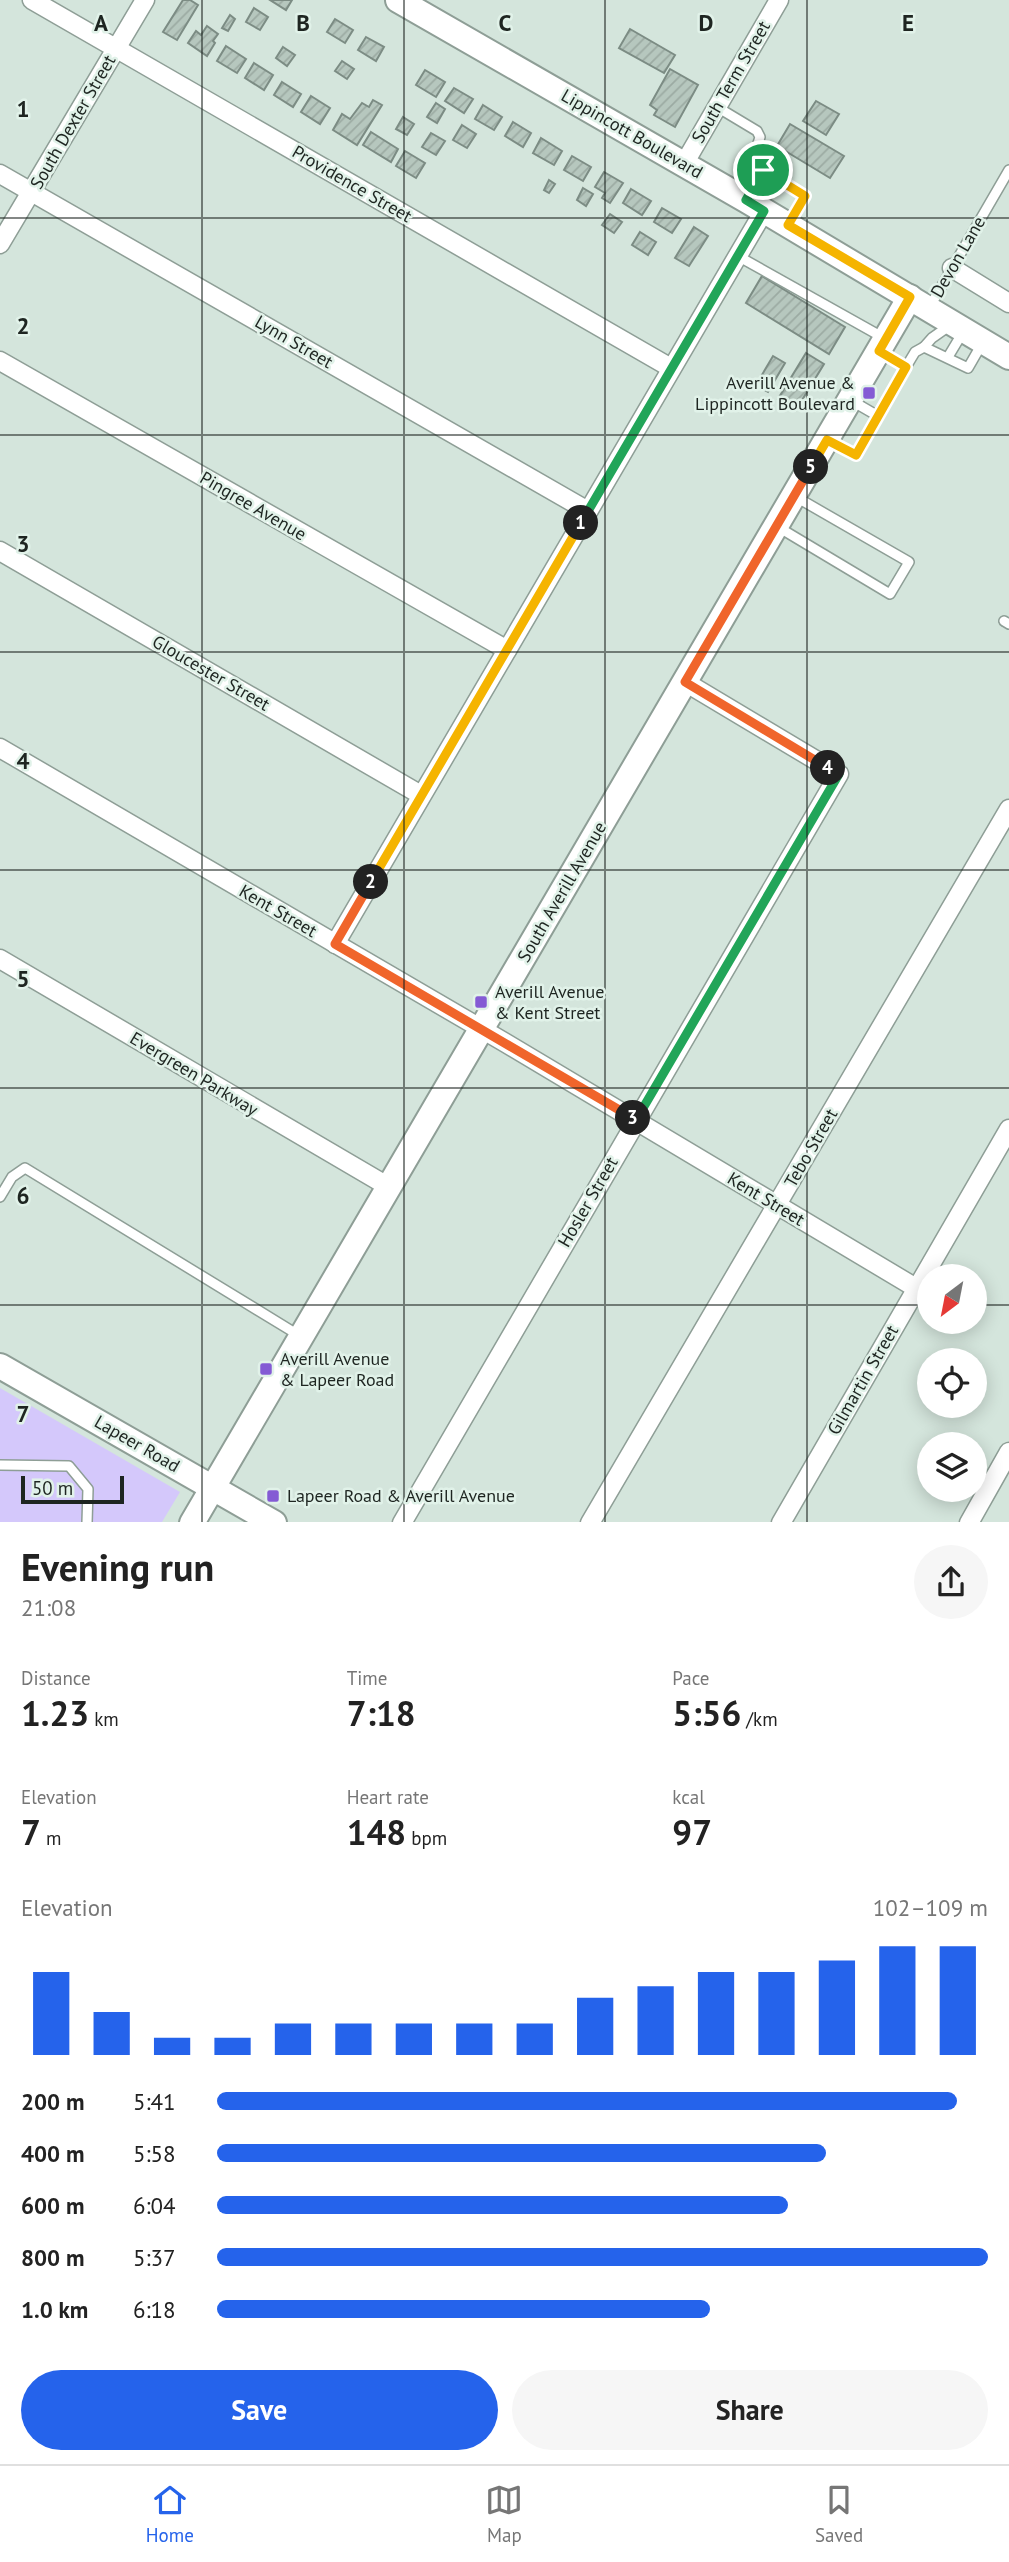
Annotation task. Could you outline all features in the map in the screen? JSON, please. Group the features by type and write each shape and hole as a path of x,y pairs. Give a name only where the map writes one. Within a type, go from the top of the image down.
{"street":[{"name":"Providence Street","path":"32,0 671,368"},
{"name":"South Dexter Street","path":"0,244 145,0"},
{"name":"Lippincott Boulevard","path":"398,0 755,205 1009,357"},
{"name":"South Term Street","path":"684,164 779,0"},
{"name":"Lynn Street","path":"0,174 588,511"},
{"path":"335,944 736,255 755,205"},
{"path":"952,268 1009,303"},
{"name":"South Averill Avenue","path":"192,1522 882,345 919,303"},
{"name":"Pingree Avenue","path":"0,361 507,650"},
{"name":"Gloucester Street","path":"0,551 421,795"},
{"name":"Hosler Street","path":"402,1522 839,774 685,682"},
{"name":"Kent Street","path":"0,748 482,1028 916,1288"},
{"name":"Tebo Street","path":"590,1522 1009,809"},
{"name":"Evergreen Parkway","path":"0,959 389,1187"},
{"name":"Gilmartin Street","path":"781,1522 1009,1129"},
{"name":"Lapeer Road","path":"0,1366 274,1522"},
{"path":"969,1522 1009,1452"}],"lane":[{"path":"717,107 757,131 760,137 753,159 763,170 805,196 788,225"},
{"path":"755,205 763,170"},
{"name":"Devon Lane","path":"919,303 952,268 1009,170"},
{"path":"736,255 882,345 906,367"},
{"path":"924,347 968,368 967,332"},
{"path":"827,440 856,455 915,352 932,338 967,332"},
{"path":"948,357 967,332"},
{"path":"850,400 878,415"},
{"path":"776,526 890,594 909,562 794,496"},
{"path":"0,1197 12,1177 25,1168 301,1337"},
{"path":"0,1465 69,1466 88,1489 88,1522"}],"shaded area":[{"path":"0,1388 180,1492 162,1522 0,1522"}],"building":[{"path":"183,0 190,0 198,5 177,40 163,32"},
{"path":"270,0 292,0 286,10"},
{"path":"254,8 268,17 260,30 246,22"},
{"path":"230,15 235,19 228,31 222,28"},
{"path":"335,19 353,30 345,43 327,32"},
{"path":"207,26 218,34 207,56 188,43 196,31 201,35"},
{"path":"630,29 675,55 664,73 619,48"},
{"path":"366,37 384,47 376,61 358,50"},
{"path":"226,46 246,59 237,73 217,61"},
{"path":"283,47 295,55 287,66 276,58"},
{"path":"342,61 354,69 347,79 335,71"},
{"path":"254,63 273,75 264,90 245,78"},
{"path":"670,69 698,85 675,127 654,115 657,110 650,105"},
{"path":"425,70 445,82 436,97 416,85"},
{"path":"282,82 301,94 293,107 274,95"},
{"path":"454,88 473,99 464,113 445,101"},
{"path":"311,96 330,108 320,124 301,112"},
{"path":"373,100 382,105 357,145 333,130 342,114 350,119 362,103 369,107"},
{"path":"816,101 839,114 826,135 803,121"},
{"path":"436,103 445,109 437,123 427,117"},
{"path":"483,105 502,117 494,130 475,119"},
{"path":"403,117 414,124 407,135 396,129"},
{"path":"513,122 531,133 523,147 505,136"},
{"path":"790,124 844,156 830,178 777,146"},
{"path":"462,125 476,134 467,148 453,140"},
{"path":"371,132 398,149 391,162 363,145"},
{"path":"431,133 445,141 436,155 422,147"},
{"path":"541,138 562,151 554,165 533,153"},
{"path":"405,151 425,163 416,178 396,166"},
{"path":"572,156 591,167 583,181 564,170"},
{"path":"604,172 623,183 610,203 602,198 605,193 595,187"},
{"path":"549,180 555,184 549,193 544,190"},
{"path":"583,188 593,194 586,206 577,200"},
{"path":"631,189 651,201 642,215 623,203"},
{"path":"662,208 681,219 672,233 654,222"},
{"path":"610,214 622,222 614,233 602,225"},
{"path":"694,227 708,236 689,266 675,258"},
{"path":"640,232 656,242 648,255 632,245"},
{"path":"762,276 845,327 829,354 746,303"},
{"path":"806,353 824,364 796,410 778,399"},
{"path":"773,356 785,363 768,392 756,385"}],"place":[{"name":"Averill Avenue & Lippincott Boulevard","path":"869,393"},
{"name":"Averill Avenue & Kent Street","path":"481,1002"},
{"name":"Averill Avenue & Lapeer Road","path":"266,1369"},
{"name":"Lapeer Road & Averill Avenue","path":"273,1496"}],"route":[{"path":"763,170 805,196 788,225 910,297 879,351 906,367 856,455 827,440 685,682 839,774 636,1120 335,944 764,211 746,200 763,170"}]}
